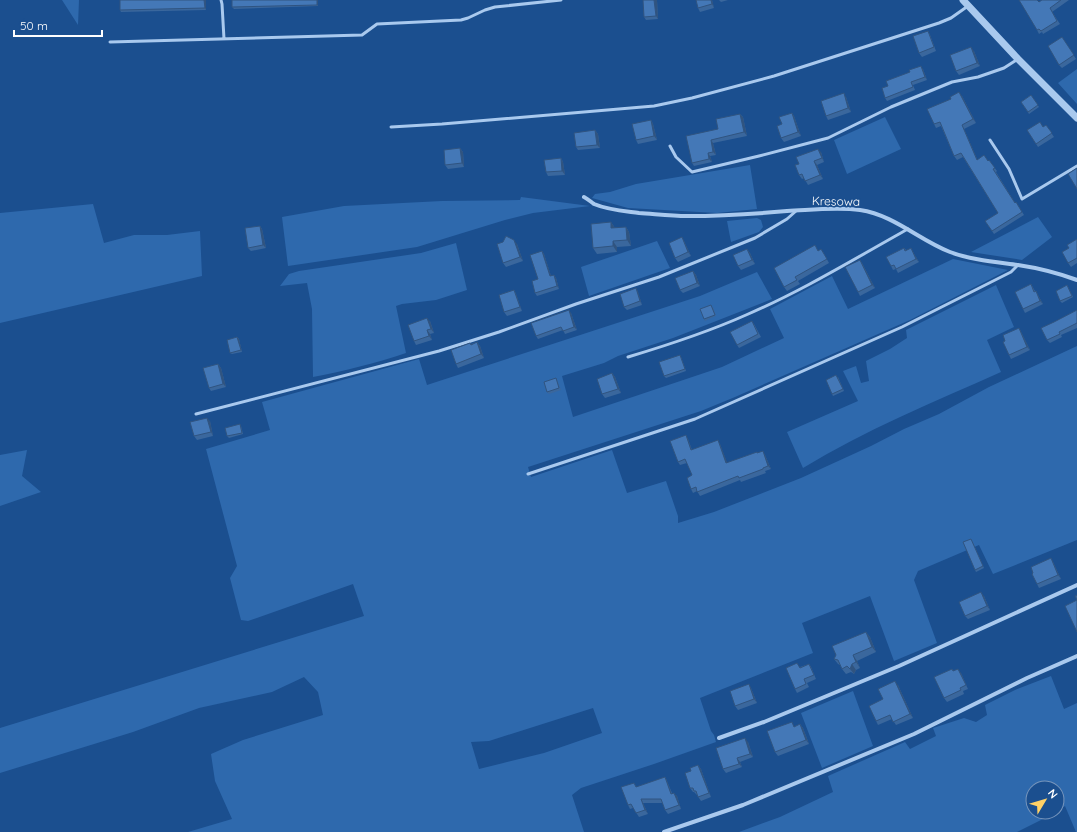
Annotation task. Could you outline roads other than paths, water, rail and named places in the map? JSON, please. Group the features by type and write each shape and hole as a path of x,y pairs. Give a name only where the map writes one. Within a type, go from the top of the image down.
{"street":[{"path":"966,3 1077,118"},
{"name":"Kresowa","path":"584,197 607,209 673,216 741,215 827,208 859,210 883,216 950,252 972,258 1044,270 1077,280"},
{"path":"719,738 764,722 899,666 1077,585"},
{"path":"664,832 743,805 914,734 1027,678 1077,656"}],"lane":[{"path":"221,0 224,39"},
{"path":"110,42 362,35 376,24 460,20 496,7 561,0"},
{"path":"392,127 654,106 774,76 940,23 951,18 966,3"},
{"path":"670,146 676,157 692,172 760,156 828,138 891,108 952,82 978,77 1021,61"},
{"path":"990,140 1009,169 1022,199 1077,166"},
{"path":"196,414 438,350 499,332 576,304 672,272 755,238 788,219 796,211"},
{"path":"628,357 688,338 746,315 800,290 908,229"},
{"path":"528,474 695,418 902,327 1011,272 1018,265"}]}
